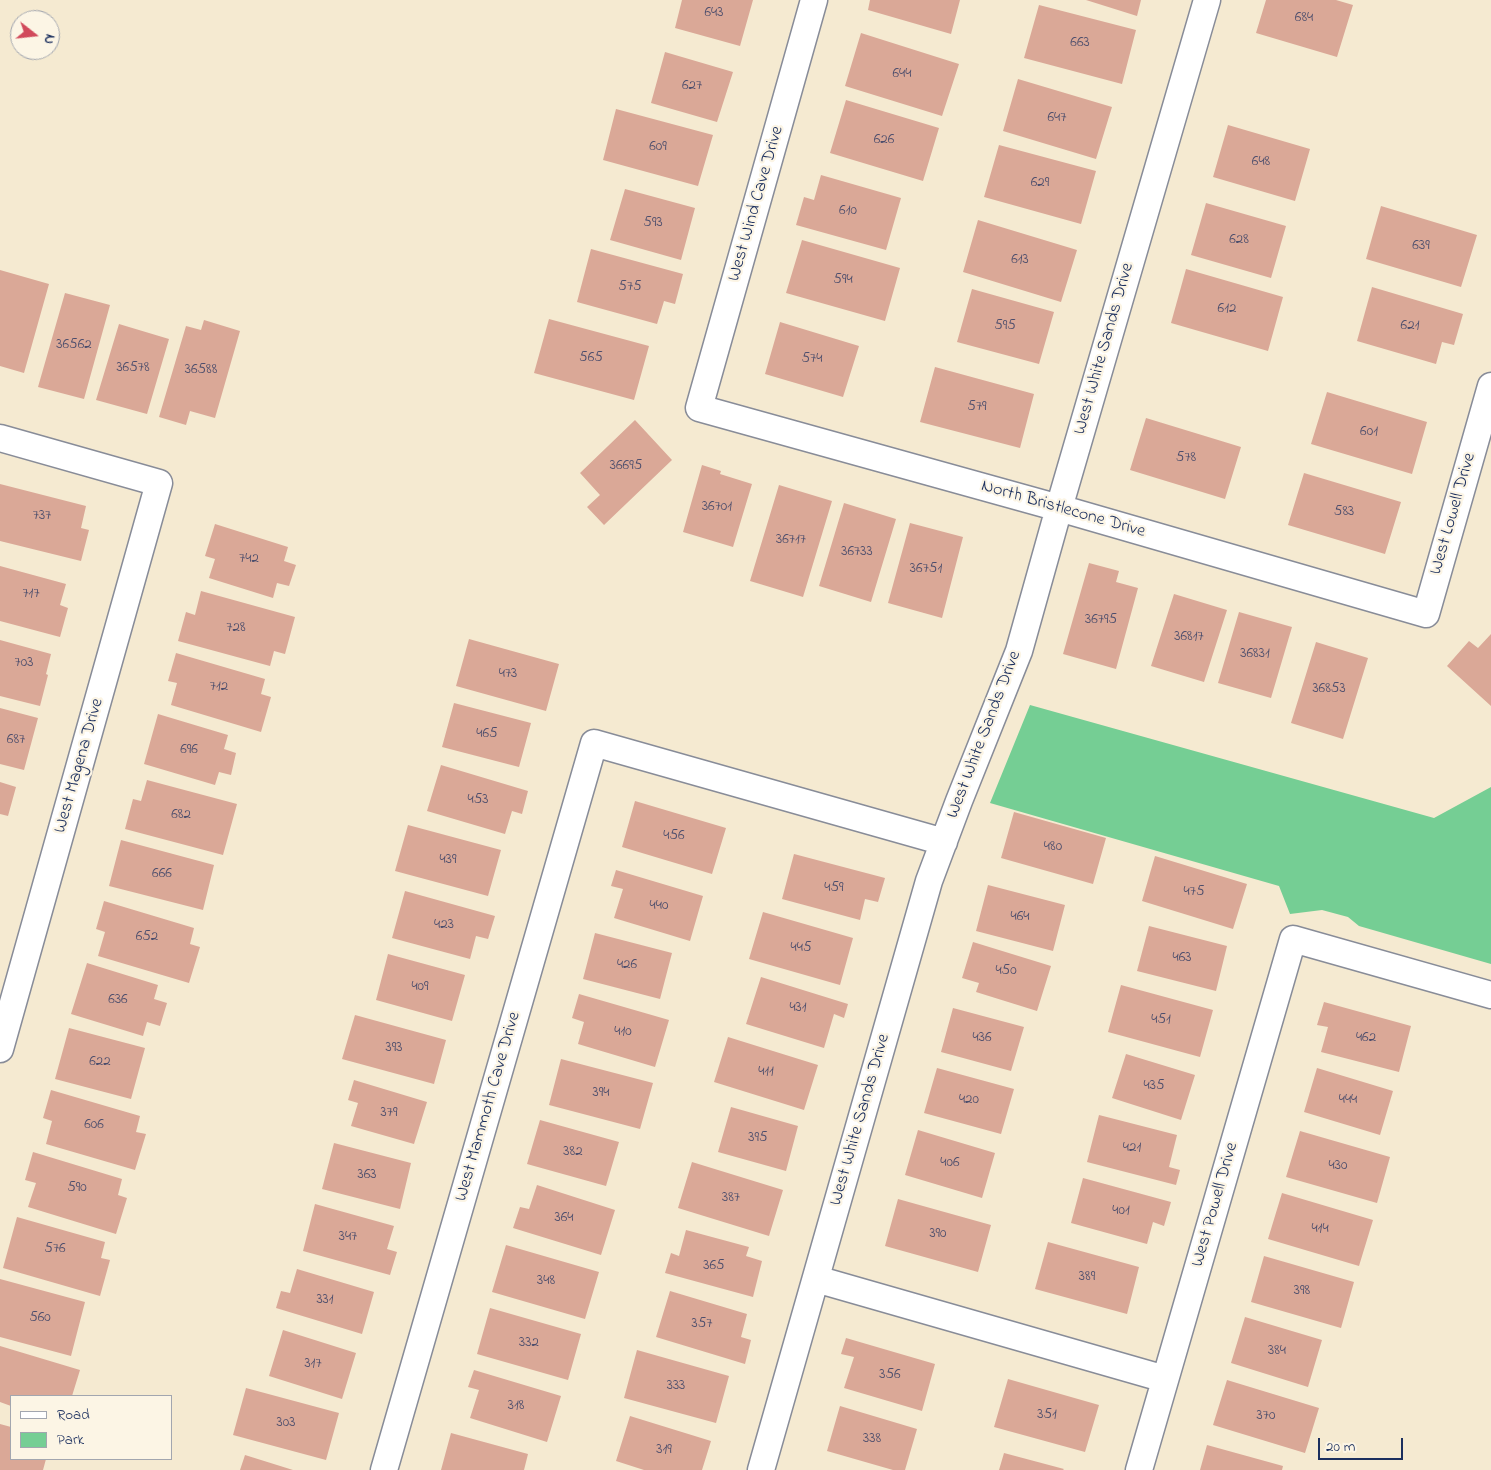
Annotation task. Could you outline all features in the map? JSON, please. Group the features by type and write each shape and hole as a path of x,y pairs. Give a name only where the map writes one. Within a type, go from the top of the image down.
{"street":[{"name":"West Wind Cave Drive","path":"699,408 814,0"},
{"name":"West White Sands Drive","path":"761,1470 929,881 1019,651 1207,0"},
{"name":"West Lowell Drive","path":"1426,614 1491,386"},
{"name":"North Bristlecone Drive","path":"699,408 1059,508 1426,614"},
{"name":"West Magena Drive","path":"0,438 159,482 0,1048"},
{"name":"West Mammoth Cave Drive","path":"384,1470 594,743 944,842"},
{"name":"West Powell Drive","path":"1139,1470 1293,939 1491,995"},
{"path":"816,1279 1166,1379"}],"green space":[{"path":"1030,705 1434,818 1491,787 1491,964 1359,926 1348,917 1322,910 1290,914 1279,886 990,803"}],"building":[{"path":"682,0 753,0 740,46 675,28"},
{"path":"870,0 960,0 951,34 868,10"},
{"path":"1086,0 1141,0 1137,16"},
{"path":"1266,0 1336,0 1353,5 1337,57 1256,33"},
{"path":"1039,5 1136,30 1122,84 1024,58"},
{"path":"861,33 959,64 942,116 845,86"},
{"path":"665,52 733,72 717,122 651,103"},
{"path":"1018,79 1112,107 1096,159 1003,131"},
{"path":"846,100 939,128 923,181 830,153"},
{"path":"616,109 713,135 698,186 603,160"},
{"path":"1228,125 1310,149 1295,201 1213,177"},
{"path":"999,145 1096,171 1081,224 984,197"},
{"path":"821,175 901,198 886,250 796,225 804,197 814,200"},
{"path":"625,189 695,208 681,260 610,240"},
{"path":"1206,203 1286,226 1271,278 1191,255"},
{"path":"1381,206 1477,235 1461,287 1366,259"},
{"path":"978,220 1077,250 1061,302 963,272"},
{"path":"802,240 900,268 885,321 786,293"},
{"path":"591,249 683,274 675,304 664,301 657,324 577,302"},
{"path":"1186,269 1283,297 1268,351 1171,323"},
{"path":"0,270 49,284 24,373 0,366"},
{"path":"1372,287 1463,314 1454,345 1442,342 1436,364 1357,341"},
{"path":"972,289 1054,312 1039,364 957,342"},
{"path":"65,293 110,305 84,399 38,387"},
{"path":"549,319 649,346 634,400 534,373"},
{"path":"204,320 240,331 215,418 190,411 186,425 159,417 186,326 201,330"},
{"path":"780,322 859,346 843,397 765,374"},
{"path":"119,324 169,339 147,414 96,400"},
{"path":"935,367 1034,394 1020,448 920,422"},
{"path":"1327,392 1427,422 1412,474 1311,444"},
{"path":"1146,418 1241,447 1225,499 1130,470"},
{"path":"635,420 672,460 604,525 587,507 600,495 580,473"},
{"path":"702,465 721,471 720,474 752,484 733,547 683,532"},
{"path":"1304,473 1401,502 1385,554 1288,525"},
{"path":"0,484 86,506 81,528 89,530 81,561 0,541"},
{"path":"779,485 832,501 803,597 750,581"},
{"path":"844,503 896,519 871,602 819,586"},
{"path":"910,523 963,537 942,618 888,603"},
{"path":"215,524 288,547 284,561 296,565 289,586 277,583 273,598 209,578 215,559 205,556"},
{"path":"1089,563 1119,571 1116,582 1138,588 1116,669 1063,654"},
{"path":"0,566 66,584 60,605 68,608 60,637 0,621"},
{"path":"201,591 295,617 285,654 274,651 270,666 178,641 186,612 195,615"},
{"path":"1174,594 1227,610 1204,682 1151,666"},
{"path":"1239,612 1292,627 1271,698 1218,683"},
{"path":"1491,634 1491,706 1447,666 1469,641 1478,648"},
{"path":"469,639 559,664 546,711 456,686"},
{"path":"0,640 51,654 40,706 0,696"},
{"path":"1316,642 1368,658 1343,739 1291,723"},
{"path":"176,653 265,679 261,694 271,697 261,732 171,705 177,683 168,681"},
{"path":"454,703 531,723 519,767 442,747"},
{"path":"0,708 38,718 24,770 0,764"},
{"path":"158,714 228,735 224,749 236,753 231,775 219,772 215,785 144,764"},
{"path":"441,765 528,791 522,814 512,811 505,834 427,811"},
{"path":"147,780 237,804 223,855 125,829 133,799 141,801"},
{"path":"0,782 16,787 8,816 0,814"},
{"path":"635,801 726,828 712,874 622,847"},
{"path":"1014,812 1106,838 1093,884 1001,858"},
{"path":"408,825 501,850 488,896 395,871"},
{"path":"121,840 214,865 203,910 109,886"},
{"path":"794,854 885,878 878,902 865,899 860,920 782,899"},
{"path":"1155,856 1247,884 1233,929 1142,901"},
{"path":"616,870 703,896 690,941 614,918 623,889 611,886"},
{"path":"988,885 1065,905 1053,951 976,931"},
{"path":"405,891 495,916 488,939 476,936 470,959 392,938"},
{"path":"104,901 194,928 190,944 200,947 189,983 98,956 105,932 96,929"},
{"path":"763,912 853,938 840,985 749,959"},
{"path":"1149,926 1227,946 1216,991 1137,971"},
{"path":"595,933 672,953 660,999 583,979"},
{"path":"973,942 1051,966 1037,1011 976,992 979,983 962,978"},
{"path":"388,954 465,975 452,1021 376,1000"},
{"path":"87,963 158,985 154,999 167,1003 160,1026 147,1022 143,1036 71,1014"},
{"path":"761,977 848,1004 844,1018 834,1014 824,1048 746,1024"},
{"path":"1121,985 1213,1010 1200,1057 1108,1032"},
{"path":"579,994 669,1020 655,1067 578,1044 584,1022 572,1018"},
{"path":"1324,1002 1411,1026 1399,1072 1321,1052 1328,1027 1317,1025"},
{"path":"953,1008 1024,1027 1011,1071 941,1052"},
{"path":"355,1015 446,1040 434,1084 342,1059"},
{"path":"69,1028 145,1048 131,1099 55,1079"},
{"path":"728,1037 818,1065 804,1110 714,1082"},
{"path":"1126,1054 1195,1075 1181,1120 1112,1098"},
{"path":"561,1059 653,1083 640,1129 549,1105"},
{"path":"937,1068 1014,1089 1001,1134 924,1113"},
{"path":"1317,1068 1393,1091 1380,1135 1304,1112"},
{"path":"354,1080 427,1102 414,1144 351,1126 358,1103 348,1100"},
{"path":"51,1090 140,1116 136,1132 146,1134 135,1170 46,1144 52,1121 43,1118"},
{"path":"731,1107 798,1126 786,1171 718,1152"},
{"path":"1099,1115 1177,1135 1169,1167 1180,1170 1176,1185 1087,1162"},
{"path":"540,1120 619,1142 606,1186 527,1164"},
{"path":"918,1130 995,1153 982,1198 905,1175"},
{"path":"1300,1131 1390,1157 1377,1203 1286,1177"},
{"path":"334,1143 411,1163 400,1209 322,1189"},
{"path":"33,1152 122,1179 118,1195 127,1198 116,1234 28,1207 36,1183 25,1180"},
{"path":"692,1162 783,1190 769,1236 678,1208"},
{"path":"1083,1178 1171,1202 1164,1226 1153,1222 1147,1244 1071,1223"},
{"path":"537,1185 615,1210 601,1255 513,1228 520,1207 529,1209"},
{"path":"1282,1193 1373,1220 1359,1266 1268,1239"},
{"path":"898,1199 991,1225 978,1272 885,1246"},
{"path":"315,1204 394,1226 387,1249 397,1252 390,1275 303,1251"},
{"path":"17,1217 105,1242 101,1258 110,1260 100,1296 3,1268"},
{"path":"686,1230 749,1247 746,1256 762,1261 753,1297 665,1273 671,1253 679,1256"},
{"path":"1048,1242 1139,1267 1127,1314 1035,1289"},
{"path":"506,1245 599,1272 585,1319 492,1292"},
{"path":"1264,1256 1354,1282 1341,1328 1251,1302"},
{"path":"297,1269 374,1292 362,1334 276,1308 281,1291 290,1293"},
{"path":"0,1279 85,1302 71,1356 0,1337"},
{"path":"670,1291 747,1314 741,1337 751,1340 745,1364 656,1337"},
{"path":"490,1308 581,1334 568,1380 477,1354"},
{"path":"1245,1317 1322,1340 1308,1387 1231,1363"},
{"path":"283,1330 356,1353 342,1399 269,1376"},
{"path":"846,1338 935,1364 922,1411 844,1388 854,1357 841,1354"},
{"path":"0,1346 80,1370 72,1395 10,1395 10,1406 0,1402"},
{"path":"637,1350 729,1376 716,1423 624,1398"},
{"path":"474,1370 561,1396 547,1442 470,1418 479,1390 468,1387"},
{"path":"1008,1379 1099,1405 1085,1452 994,1427"},
{"path":"1227,1380 1319,1408 1305,1453 1213,1425"},
{"path":"246,1388 339,1413 326,1460 233,1435"},
{"path":"840,1406 917,1429 905,1470 893,1470 827,1451"},
{"path":"630,1416 711,1441 702,1470 644,1470 616,1461"},
{"path":"0,1424 10,1427 10,1460 46,1460 43,1470 0,1470"},
{"path":"451,1433 528,1454 524,1470 441,1470"},
{"path":"1207,1445 1283,1466 1282,1470 1200,1470"},
{"path":"1004,1453 1064,1469 999,1470"},
{"path":"245,1455 293,1470 240,1470"}]}
